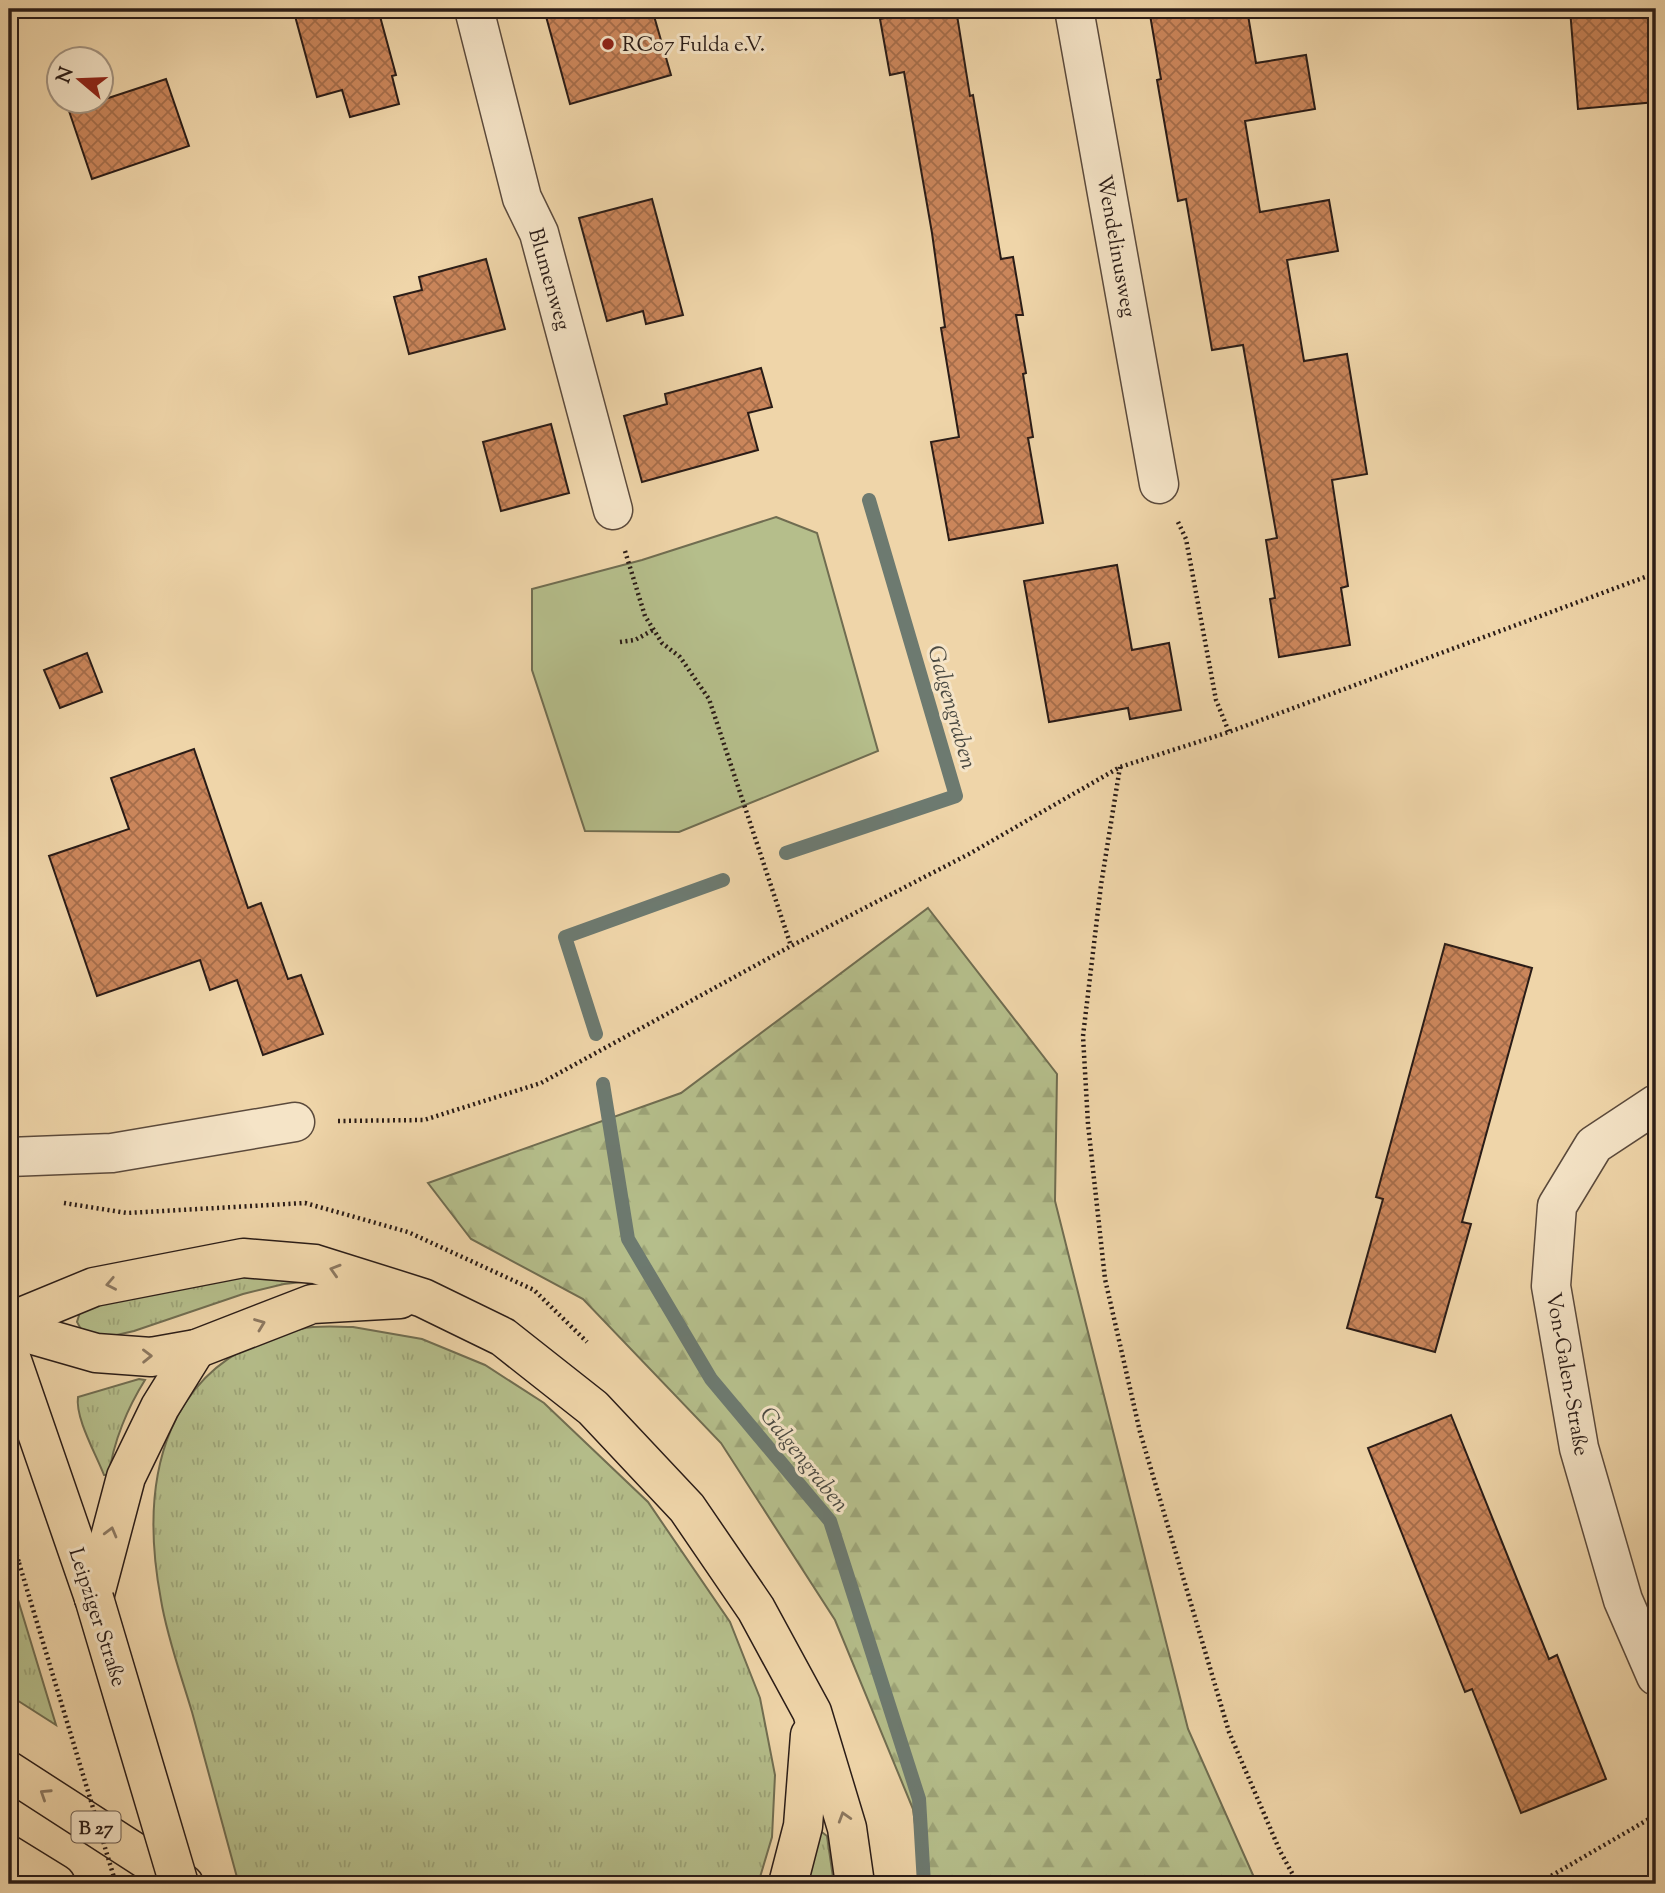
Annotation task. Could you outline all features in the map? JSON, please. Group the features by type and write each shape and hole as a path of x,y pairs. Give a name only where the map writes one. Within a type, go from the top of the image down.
{"main road":[{"path":"9,1322 94,1287 243,1258 315,1264 423,1297 503,1337 603,1418 687,1508 756,1609 812,1712 847,1828 855,1884"},
{"path":"9,1328 96,1353 151,1357 196,1349 312,1304 423,1297"},
{"path":"94,1598 126,1477 159,1407 196,1349"},
{"name":"Leipziger Straße","path":"9,1352 94,1598 182,1884"},
{"path":"788,1884 803,1826 812,1712"},
{"name":"B 27","path":"9,1771 182,1884"},
{"path":"9,1854 56,1884"}],"street":[{"name":"Blumenweg","path":"474,9 522,198 539,233 613,510"},
{"name":"Wendelinusweg","path":"1074,9 1159,484"},
{"name":"Von-Galen-Straße","path":"1656,1104 1594,1145 1557,1206 1551,1286 1579,1448 1623,1600 1656,1676"},
{"path":"9,1157 112,1153 295,1122"}],"path":[{"path":"1159,484 1186,539 1216,700 1229,732"},
{"path":"613,510 645,616 662,643 680,657 709,699 791,946"},
{"path":"295,1122 424,1119 541,1083 791,946 969,854 1120,766 1229,732 1656,573"},
{"path":"620,642 635,640 653,629"},
{"path":"1120,766 1101,885 1083,1036 1088,1124 1105,1279 1140,1432 1230,1732 1280,1851 1298,1884"},
{"path":"9,1528 116,1884"},
{"path":"1537,1884 1656,1815"}],"green space":[{"path":"776,517 817,533 878,751 679,832 585,831 532,670 532,589 642,560"},
{"path":"928,908 1057,1074 1055,1201 1188,1729 1257,1884 923,1884 913,1809 835,1620 721,1443 583,1299 471,1239 428,1183 681,1093"},
{"path":"269,1274 320,1280 284,1284 243,1294 134,1331 108,1337 82,1331 77,1322 80,1312 103,1296"},
{"path":"353,1327 422,1339 485,1365 544,1403 648,1502 730,1622 760,1698 775,1775 772,1837 758,1884 244,1884 238,1881 161,1600 155,1555 154,1510 159,1468 171,1430 190,1395 218,1366 255,1344 301,1329"},
{"path":"139,1379 145,1380 122,1425 109,1475 104,1475 83,1425 78,1397"},
{"path":"9,1570 56,1725 9,1695"},
{"path":"819,1830 827,1836 834,1884 799,1884"}],"building":[{"path":"322,9 378,9 396,75 392,76 399,104 350,117 342,90 317,97 295,16"},
{"name":"RC07 Fulda e.V.","path":"544,9 652,9 671,75 570,104"},
{"path":"883,9 956,9 1001,259 1013,257 1023,315 1016,315 1033,437 1028,438 1043,523 949,540 931,442 959,437 941,328 945,327 932,233 904,72 890,75 880,19 885,18"},
{"path":"1149,9 1247,9 1256,63 1306,55 1315,109 1245,121 1260,212 1329,200 1338,251 1287,260 1304,361 1347,354 1367,474 1332,480 1348,586 1341,588 1350,645 1279,657 1270,599 1275,598 1266,540 1277,538 1243,345 1212,350 1186,199 1178,201 1157,80 1161,79"},
{"path":"1570,9 1656,9 1656,102 1578,109"},
{"path":"166,79 189,146 92,179 71,116 116,116 116,95"},
{"path":"652,199 683,315 646,324 643,311 607,321 579,218"},
{"path":"486,259 505,329 409,354 394,297 422,290 419,277"},
{"path":"761,368 772,407 748,413 758,450 642,482 624,416 667,404 665,394"},
{"path":"551,424 569,493 501,511 483,442"},
{"path":"1117,565 1132,650 1169,643 1181,710 1130,719 1128,708 1049,722 1024,581"},
{"path":"87,653 102,692 60,708 44,670"},
{"path":"194,749 248,908 261,903 288,979 301,975 323,1034 263,1055 237,980 210,990 200,960 97,996 49,856 129,829 111,778"},
{"path":"1445,944 1532,968 1462,1222 1471,1224 1435,1352 1347,1328 1383,1199 1376,1197"},
{"path":"1451,1415 1549,1659 1557,1655 1606,1779 1521,1813 1472,1689 1465,1692 1368,1448"}],"waterway":[{"name":"Galgengraben","path":"786,853 956,796 869,500"},
{"name":"Galgengraben","path":"596,1034 565,937 723,880"},
{"name":"Galgengraben","path":"603,1084 628,1239 711,1379 830,1521 919,1799 924,1884"}],"place":[{"name":"RC07 Fulda e.V.","path":"608,44"}]}
